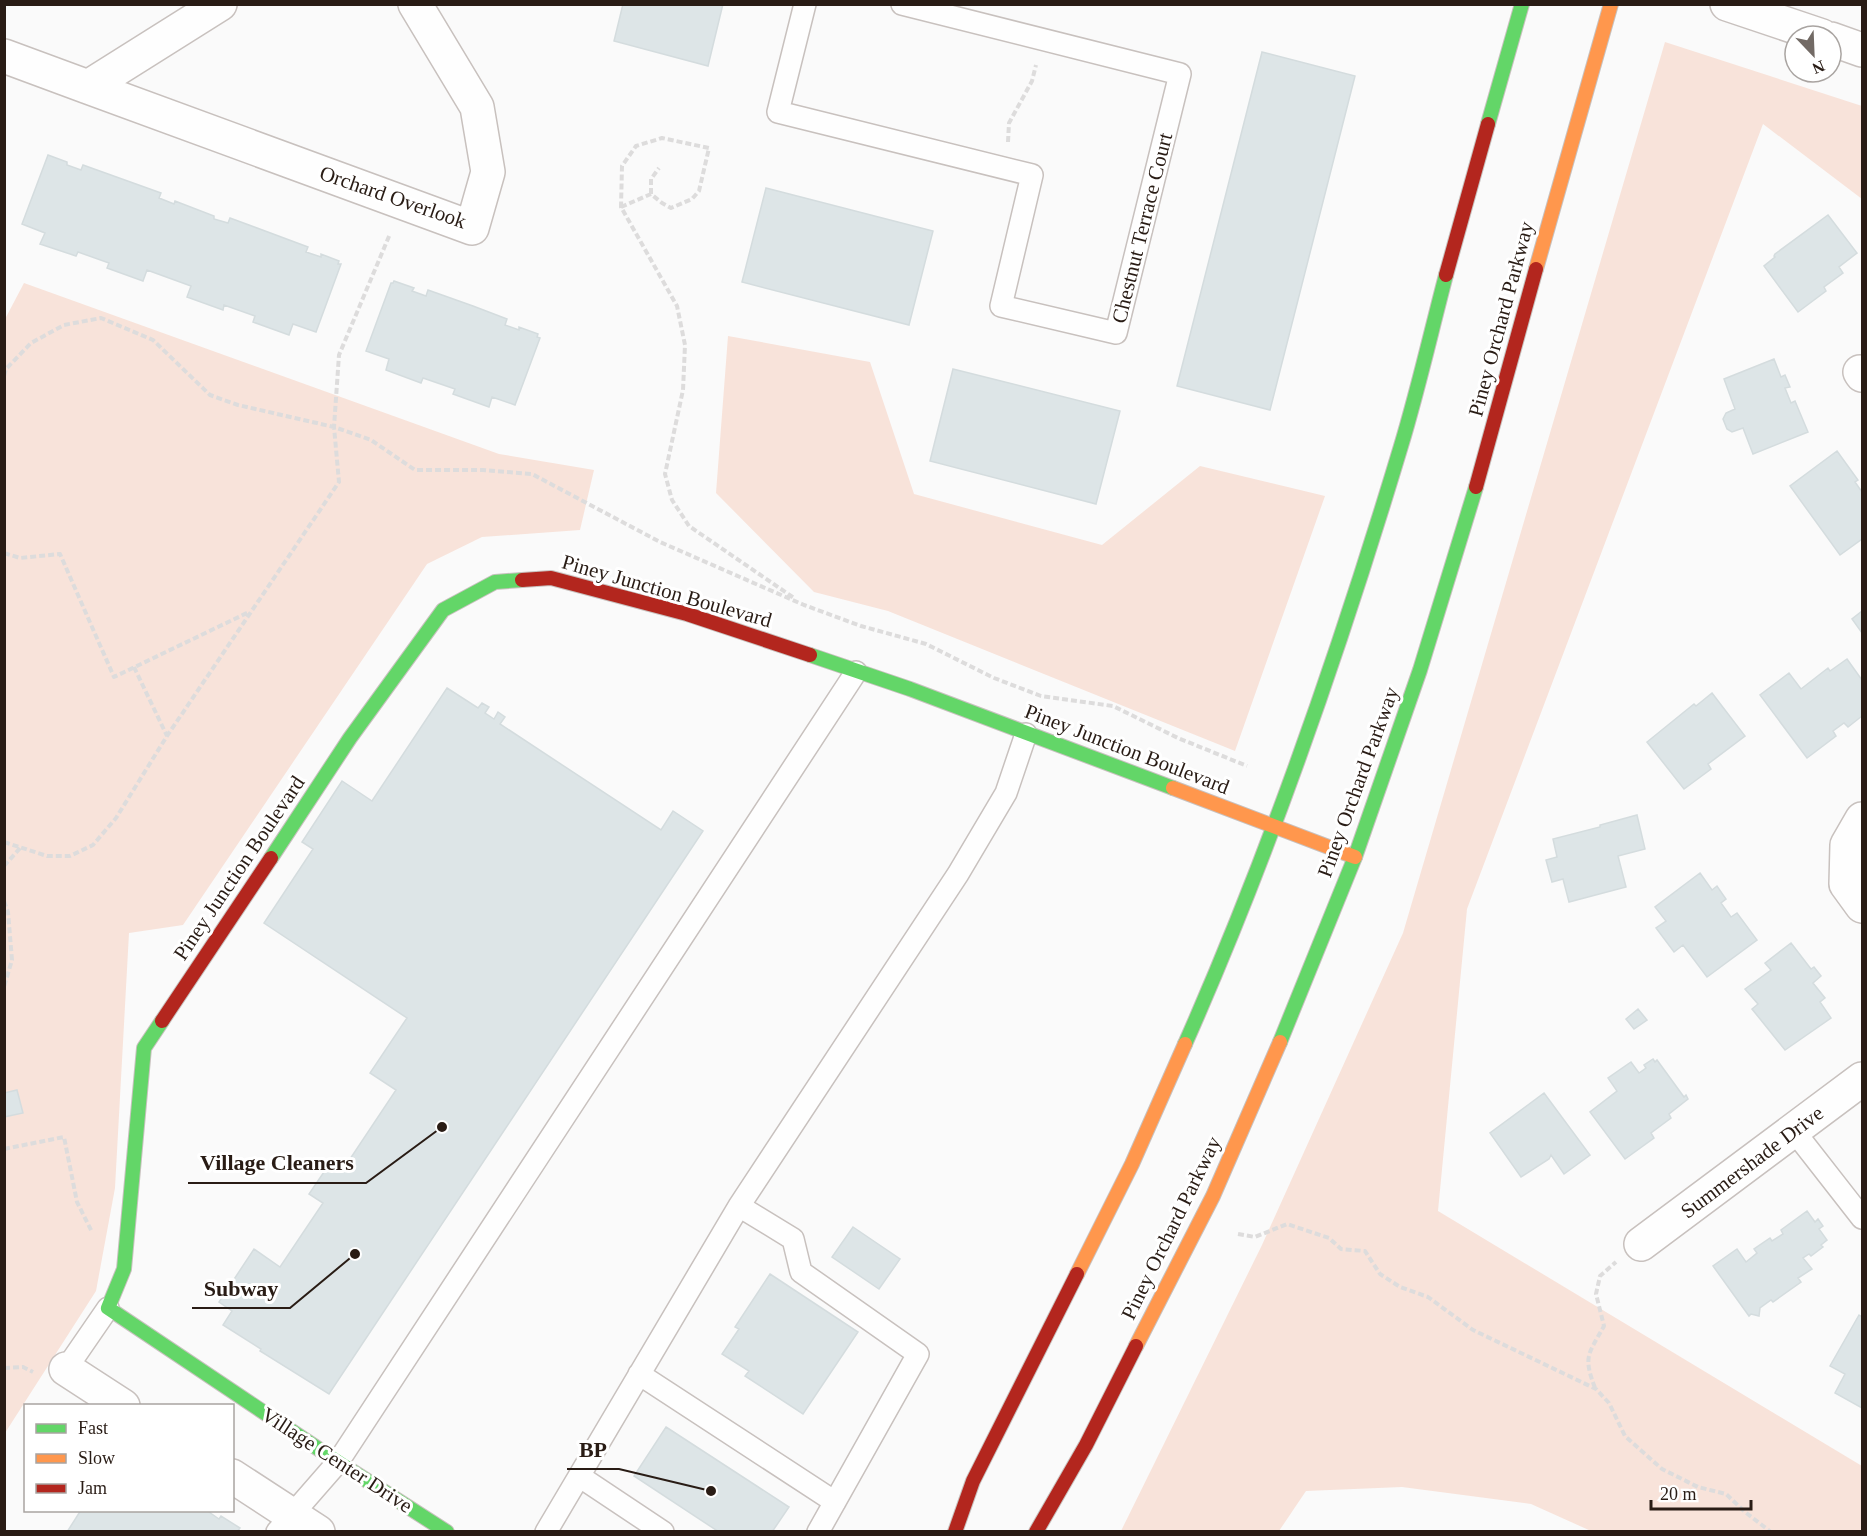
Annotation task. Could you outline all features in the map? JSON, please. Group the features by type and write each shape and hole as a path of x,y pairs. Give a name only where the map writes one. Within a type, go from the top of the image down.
{"street":[{"path":"88,87 220,4"},
{"name":"Orchard Overlook","path":"4,56 472,228 488,172 477,107 414,4"},
{"path":"955,1532 973,1481 1132,1164 1200,1011 1274,827 1335,656 1402,444 1465,203 1522,4"},
{"name":"Piney Orchard Parkway","path":"1036,1532 1086,1445 1213,1196 1279,1045 1354,857 1420,670 1484,462 1547,227 1611,4"},
{"path":"1727,4 1786,24"},
{"path":"1843,43 1863,50"},
{"name":"Piney Junction Boulevard","path":"108,1308 124,1269 144,1048 350,738 442,610 495,582 551,578 687,614 910,689 1354,857"},
{"path":"1863,819 1846,845 1846,884 1863,906"},
{"name":"Summershade Drive","path":"1641,1244 1863,1079"},
{"name":"Village Center Drive","path":"108,1308 447,1532"},
{"path":"52,1372 119,1404"},
{"path":"234,1478 296,1526"}],"lane":[{"name":"Chestnut Terrace Court","path":"805,4 778,112 1032,175 1000,306 1116,333 1180,74 902,4"},
{"path":"296,1526 856,672"},
{"path":"546,1532 739,1206 958,874 1006,793 1026,734"},
{"path":"1794,1131 1863,1218"},
{"path":"739,1206 793,1239 801,1272 918,1354 818,1532"},
{"path":"52,1372 108,1308"},
{"path":"639,1374 835,1502"},
{"path":"579,1476 663,1532"}],"path":[{"path":"1008,148 1009,123 1032,81 1036,63"},
{"path":"651,194 671,208 692,199 699,191 709,148 662,138 636,146 622,166 621,207 677,306 685,345 683,390 665,474 672,500 689,526 804,605"},
{"path":"651,194 651,179 659,168"},
{"path":"621,207 651,194"},
{"path":"4,842 47,856 70,856 93,845 116,818 167,736 339,482 334,427 339,355 403,203"},
{"path":"4,376 6,369 31,343 64,325 101,318 153,340 210,395 238,405 334,427 371,440 415,470 482,470 532,474 660,542 804,605 861,626 926,644 994,678 1041,696 1113,706 1178,738 1247,766"},
{"path":"4,553 20,558 60,554 114,677 250,612"},
{"path":"803,654 804,605"},
{"path":"134,668 167,736"},
{"path":"4,867 21,847"},
{"path":"4,901 8,912 12,960 4,987"},
{"path":"4,1149 64,1137 77,1202 96,1238"},
{"path":"1238,1234 1255,1237 1287,1224 1329,1238 1341,1249 1365,1251 1380,1274 1400,1287 1428,1297 1473,1330 1596,1389 1609,1402 1625,1436 1662,1469 1698,1486 1726,1494 1771,1532"},
{"path":"1596,1389 1588,1368 1588,1354 1604,1326 1596,1294 1600,1276 1641,1244"},
{"path":"4,1368 23,1367 52,1372"}],"shaded area":[{"path":"1665,42 1783,80 1783,84 1794,84 1862,106 1862,199 1763,124 1467,909 1438,1211 1862,1466 1862,1531 1591,1531 1531,1504 1402,1487 1306,1491 1279,1531 1121,1531 1262,1245 1403,933"},
{"path":"24,283 499,454 594,470 580,530 482,537 427,564 183,925 129,933 115,1188 96,1291 5,1433 4,321"},
{"path":"728,336 870,362 914,494 1102,545 1200,466 1325,496 1235,751 888,611 814,592 716,493"}],"building":[{"path":"623,4 723,4 708,66 614,41"},
{"path":"1262,52 1355,76 1270,410 1177,386"},
{"path":"48,155 81,170 83,165 161,193 159,198 174,204 175,201 214,216 214,219 228,223 230,218 308,247 306,252 321,257 321,254 339,261 338,264 341,264 316,332 293,324 289,335 253,322 255,316 224,305 223,310 187,297 191,286 147,270 143,281 107,268 109,263 78,252 76,256 40,244 45,233 22,224"},
{"path":"766,188 933,231 909,325 742,282"},
{"path":"1828,215 1857,253 1839,267 1843,273 1824,287 1826,291 1798,312 1764,266 1775,257 1775,254"},
{"path":"394,281 414,288 412,291 426,296 428,290 473,306 507,319 505,325 538,334 537,337 540,338 515,405 492,397 489,407 453,394 455,389 423,378 421,383 386,370 389,359 366,351 391,283"},
{"path":"1774,359 1781,377 1785,375 1790,387 1785,388 1791,403 1795,401 1808,432 1753,454 1743,428 1732,432 1727,429 1723,419 1726,413 1735,409 1724,379"},
{"path":"953,369 1120,411 1096,504 930,461"},
{"path":"1837,451 1858,480 1855,482 1862,492 1862,539 1840,555 1790,486"},
{"path":"1862,611 1862,633 1852,619"},
{"path":"1847,659 1862,680 1862,716 1848,727 1844,723 1833,731 1836,736 1807,758 1760,695 1789,673 1801,689 1828,668 1830,671"},
{"path":"447,688 478,708 482,703 489,707 485,713 494,719 498,712 505,717 500,724 661,830 673,811 703,831 329,1394 223,1325 232,1311 219,1302 254,1249 280,1267 323,1203 309,1194 330,1163 342,1171 396,1090 370,1073 407,1018 264,923 313,849 302,842 342,781 372,801"},
{"path":"1712,693 1745,736 1708,764 1711,769 1684,789 1647,742 1694,704 1696,706"},
{"path":"1637,815 1645,849 1618,856 1626,887 1569,902 1563,879 1552,882 1546,860 1557,857 1553,839"},
{"path":"1700,873 1712,890 1717,886 1726,899 1721,903 1731,917 1737,913 1757,940 1707,977 1683,945 1674,952 1656,928 1666,921 1655,907"},
{"path":"1791,943 1811,969 1814,967 1821,976 1813,983 1825,998 1820,1002 1831,1018 1785,1050 1752,1009 1758,1004 1745,989 1771,970 1765,963"},
{"path":"1638,1009 1647,1020 1634,1029 1626,1019"},
{"path":"1653,1059 1655,1062 1657,1060 1684,1097 1686,1095 1688,1099 1669,1114 1671,1118 1651,1133 1654,1138 1625,1159 1590,1112 1617,1091 1608,1078 1631,1062 1639,1073 1646,1068 1644,1065"},
{"path":"17,1090 23,1113 4,1117 4,1093"},
{"path":"1544,1093 1590,1155 1564,1174 1551,1155 1549,1159 1521,1177 1490,1133"},
{"path":"1807,1211 1815,1222 1818,1219 1823,1226 1819,1229 1827,1240 1821,1245 1823,1247 1811,1256 1809,1254 1803,1258 1812,1269 1798,1278 1801,1282 1773,1302 1771,1300 1760,1308 1759,1316 1751,1314 1749,1316 1713,1266 1737,1249 1746,1262 1757,1253 1754,1249 1770,1238 1772,1241 1783,1234 1781,1230"},
{"path":"853,1227 900,1259 879,1289 832,1257"},
{"path":"770,1274 858,1332 803,1414 745,1376 749,1371 722,1354 739,1329 735,1327"},
{"path":"1859,1315 1862,1317 1862,1408 1835,1393 1845,1374 1830,1366"},
{"path":"666,1427 789,1507 772,1532 719,1532 634,1476"},
{"path":"80,1512 209,1512 219,1519 221,1516 240,1528 237,1532 67,1532"}],"traffic: fast":[{"path":"1488,124 1522,4"},
{"path":"1185,1044 1275,823 1329,673 1401,446 1446,275"},
{"path":"1280,1042 1355,857 1420,670 1476,487"},
{"path":"271,858 350,738 443,610 495,582 522,580"},
{"path":"810,655 910,689 1173,788"},
{"path":"162,1021 144,1048 124,1269 108,1308 447,1532"}],"traffic: slow":[{"path":"1536,269 1611,4"},
{"path":"1173,788 1355,857"},
{"path":"1136,1346 1213,1196 1280,1042"},
{"path":"1077,1274 1132,1164 1185,1044"}],"traffic: jam":[{"path":"1446,275 1488,124"},
{"path":"1476,487 1536,269"},
{"path":"522,580 551,578 687,614 810,655"},
{"path":"162,1021 271,858"},
{"path":"955,1532 973,1481 1077,1274"},
{"path":"1036,1532 1086,1445 1136,1346"}],"place":[{"name":"Village Cleaners","path":"442,1127"},
{"name":"Subway","path":"355,1254"},
{"name":"BP","path":"711,1491"}]}
